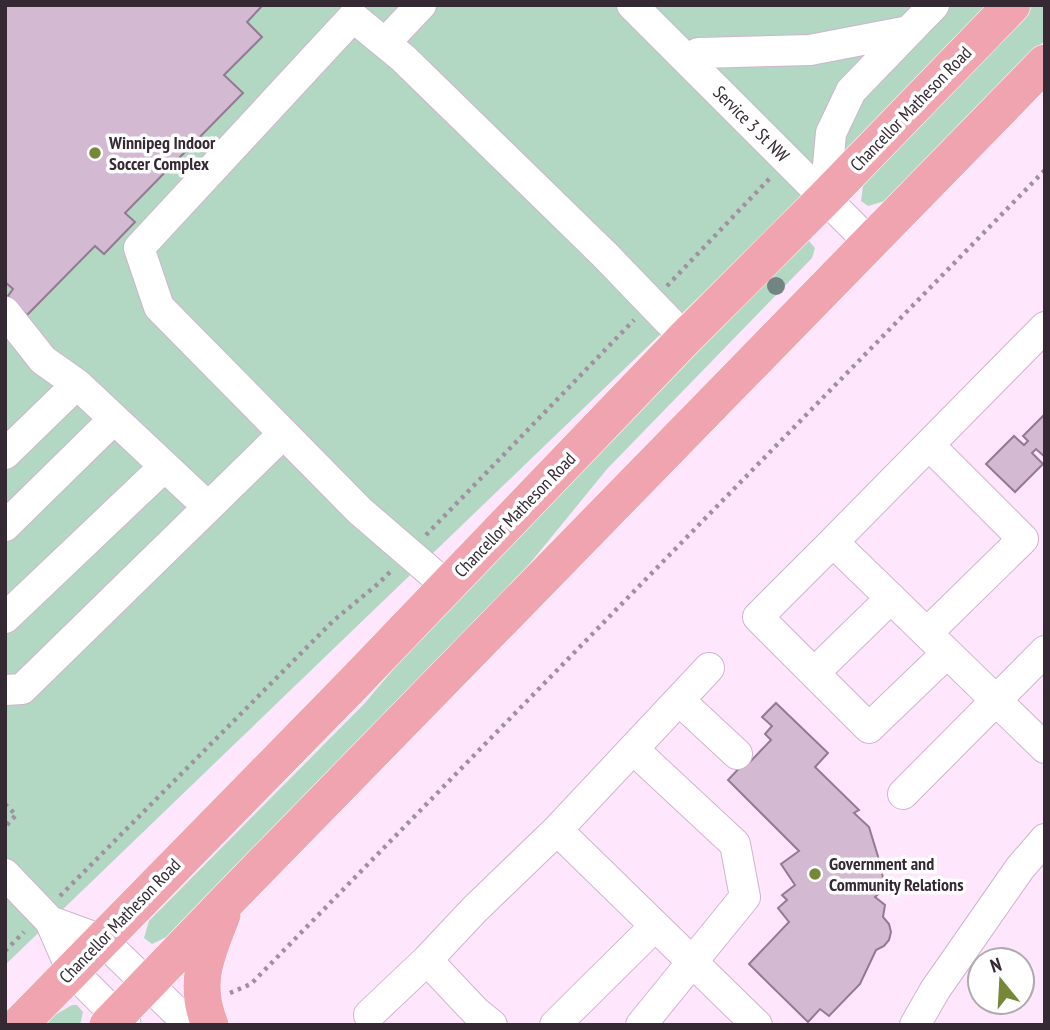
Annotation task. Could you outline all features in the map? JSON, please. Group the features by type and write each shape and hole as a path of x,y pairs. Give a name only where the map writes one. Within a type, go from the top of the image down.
{"main road":[{"name":"Chancellor Matheson Road","path":"19,1025 1012,5"},
{"path":"117,1022 148,984 228,900 1045,63"},
{"path":"210,1025 201,989 204,960 228,900"}],"street":[{"path":"385,43 421,5"},
{"path":"825,198 831,133 851,91 934,5"},
{"name":"Service 3 St NW","path":"635,6 869,242"},
{"path":"447,586 360,511 159,307 139,248 353,17 403,58 685,338"},
{"path":"688,61 698,53 810,50 909,31"},
{"path":"5,312 43,360 77,384 208,507"},
{"path":"929,445 1023,539 869,727 758,617 1045,327"},
{"path":"5,454 77,384"},
{"path":"5,526 114,419"},
{"path":"5,690 22,689 284,434"},
{"path":"5,618 164,467"},
{"path":"834,542 1045,748"},
{"path":"814,673 891,598"},
{"path":"903,794 1045,651"},
{"path":"369,1014 557,830 709,668"},
{"path":"680,701 737,754"},
{"path":"633,749 735,844 746,897 641,1025"},
{"path":"557,830 757,1025"},
{"path":"915,1025 935,990 1020,868 1045,839"},
{"path":"5,874 50,921 72,971 117,1022"},
{"path":"50,921 102,940 190,1025"},
{"path":"555,1025 655,926"},
{"path":"427,960 477,1020"}],"path":[{"path":"201,989 229,993 251,984 1045,170"},
{"path":"5,804 16,815 5,827"}],"green space":[{"path":"5,5 987,5 750,248 5,965"},
{"path":"1030,5 1045,5 1045,40 900,188 885,201 868,206 861,201 864,179"},
{"path":"809,241 815,248 812,258 607,469 483,621 175,933 152,944 144,938 149,921 364,704 479,568 790,248"},
{"path":"72,1005 77,1005 83,1012 80,1025 38,1025"}],"building":[{"name":"Winnipeg Indoor Soccer Complex","path":"5,5 263,5 247,22 262,37 224,75 243,93 125,213 135,222 104,254 95,246 27,315 8,296 13,289 5,282"},
{"path":"1045,414 1045,457 1036,449 1032,453 1043,464 1015,492 986,464 1014,436 1024,445 1028,441 1023,436"},
{"path":"776,703 828,753 815,767 859,810 854,813 869,827 885,888 875,897 885,905 883,917 891,932 884,946 876,950 860,984 829,1016 820,1009 808,1022 749,964 789,922 778,908 787,900 782,895 795,885 781,864 799,851 728,780 771,740 765,734 772,726 762,717"}],"place":[{"name":"Winnipeg Indoor Soccer Complex","path":"95,153"},
{"name":"Government and Community Relations","path":"815,874"}]}
